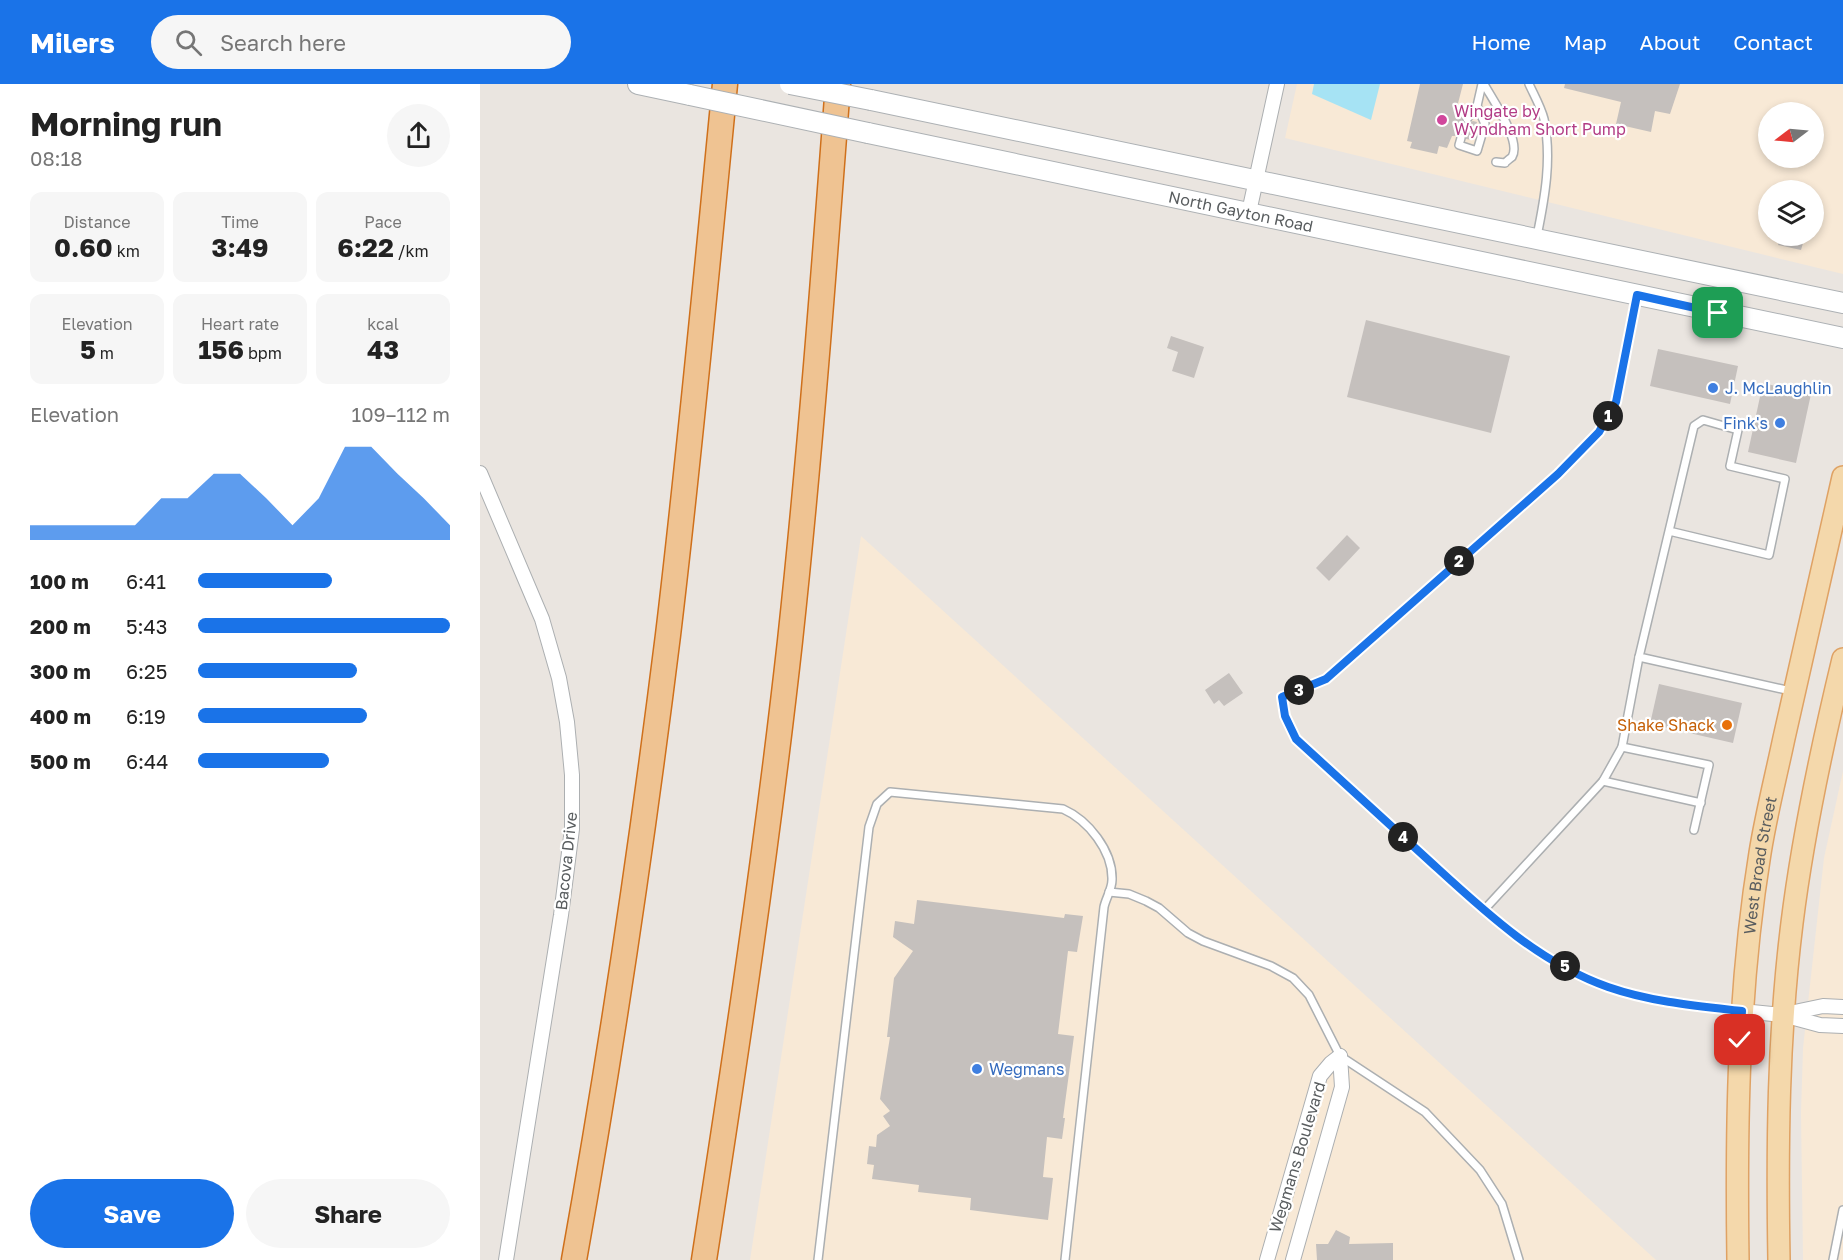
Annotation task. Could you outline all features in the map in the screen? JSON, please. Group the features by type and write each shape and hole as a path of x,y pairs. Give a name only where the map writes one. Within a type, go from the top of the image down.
{"highway":[{"path":"574,1260 626,950 668,634 725,84"},
{"path":"704,1260 747,980 788,661 807,466 838,84"}],"main road":[{"name":"North Gayton Road","path":"638,84 1843,338"},
{"name":"North Gayton Road","path":"790,84 1843,303"},
{"name":"West Broad Street","path":"1738,1260 1737,1119 1742,1011 1760,852 1843,477"},
{"path":"1779,1260 1778,1097 1791,926 1813,792 1839,693 1843,659"}],"street":[{"path":"1249,212 1277,84"},
{"name":"Bacova Drive","path":"480,473 542,619 559,678 567,722 572,776 572,829 561,915 506,1260"},
{"path":"1784,1015 1823,1006 1843,1007"},
{"path":"1742,1011 1784,1015 1820,1025 1843,1026"},
{"name":"Wegmans Boulevard","path":"1267,1260 1320,1076 1340,1056"},
{"name":"Wegmans Boulevard","path":"1293,1260 1342,1087 1340,1056"}],"lane":[{"path":"1467,118 1477,106 1483,84"},
{"path":"1483,84 1513,136 1512,157 1505,163 1496,162"},
{"path":"1529,84 1544,117 1548,157 1537,239"},
{"path":"1461,138 1459,145 1477,151 1485,124 1477,106"},
{"path":"1637,295 1616,402 1599,432 1558,474 1326,679 1282,697 1285,716 1296,739 1484,910 1523,942 1607,986 1657,1001 1742,1011"},
{"path":"1484,910 1603,781 1623,747 1639,657 1669,531 1694,426 1703,420 1738,430 1730,466 1785,479 1769,555 1669,531"},
{"path":"1639,657 1794,692"},
{"path":"1623,747 1709,765 1694,830"},
{"path":"1603,781 1701,803"},
{"path":"818,1260 867,838 872,814 877,804 890,792 1063,809 1076,815 1087,824 1105,852 1113,882 1103,917 1065,1260"},
{"path":"1109,892 1129,894 1146,901 1188,933 1203,941 1271,966 1293,978 1309,995 1340,1056 1425,1112 1480,1170 1502,1204 1519,1260"},
{"path":"1833,1260 1843,1210"}],"shaded area":[{"path":"1297,84 1843,84 1843,274 1285,138"},
{"path":"861,536 1656,1260 750,1260"},
{"path":"1843,771 1843,1260 1803,1260 1801,1113 1803,1048 1824,858"}],"water":[{"path":"1314,84 1380,84 1371,120 1312,94"}],"building":[{"name":"Wingate by Wyndham Short Pump","path":"1420,84 1463,84 1455,115 1462,117 1462,122 1466,124 1477,122 1472,140 1466,139 1462,133 1452,136 1447,148 1439,146 1437,154 1410,148 1412,142 1407,141"},
{"path":"1565,84 1680,84 1670,114 1655,111 1651,132 1616,124 1621,102 1564,88"},
{"path":"1783,246 1802,246 1801,250"},
{"path":"1366,320 1510,356 1491,433 1347,397"},
{"path":"1171,336 1204,347 1194,378 1172,371 1178,352 1167,348"},
{"path":"1658,349 1738,366 1730,404 1650,386"},
{"name":"Fink's","path":"1763,383 1811,394 1796,463 1748,452"},
{"path":"1347,535 1360,548 1329,581 1316,568"},
{"path":"1229,673 1243,693 1224,706 1219,700 1214,704 1205,690"},
{"path":"1659,684 1742,703 1733,743 1650,724"},
{"name":"Wegmans","path":"917,900 1064,918 1065,914 1083,916 1077,952 1068,951 1058,1034 1074,1036 1062,1139 1047,1137 1043,1177 1053,1178 1048,1220 970,1210 971,1198 918,1192 919,1185 872,1179 874,1165 867,1164 869,1146 876,1147 877,1135 890,1126 883,1116 890,1111 880,1099 890,1037 887,1037 894,978 913,951 893,937 895,921 914,924"},
{"path":"1336,1230 1350,1237 1349,1244 1393,1243 1393,1260 1317,1260 1316,1244 1328,1244"}],"place":[{"name":"Wingate by Wyndham Short Pump","path":"1442,120"},
{"name":"J. McLaughlin","path":"1713,388"},
{"name":"Fink's","path":"1780,423"},
{"name":"Shake Shack","path":"1727,725"},
{"name":"Wegmans","path":"977,1069"}],"route":[{"path":"1718,313 1637,295 1616,402 1599,432 1558,474 1326,679 1282,697 1285,716 1296,739 1484,910 1523,942 1577,973 1607,986 1657,1001 1742,1011 1740,1040"}]}
